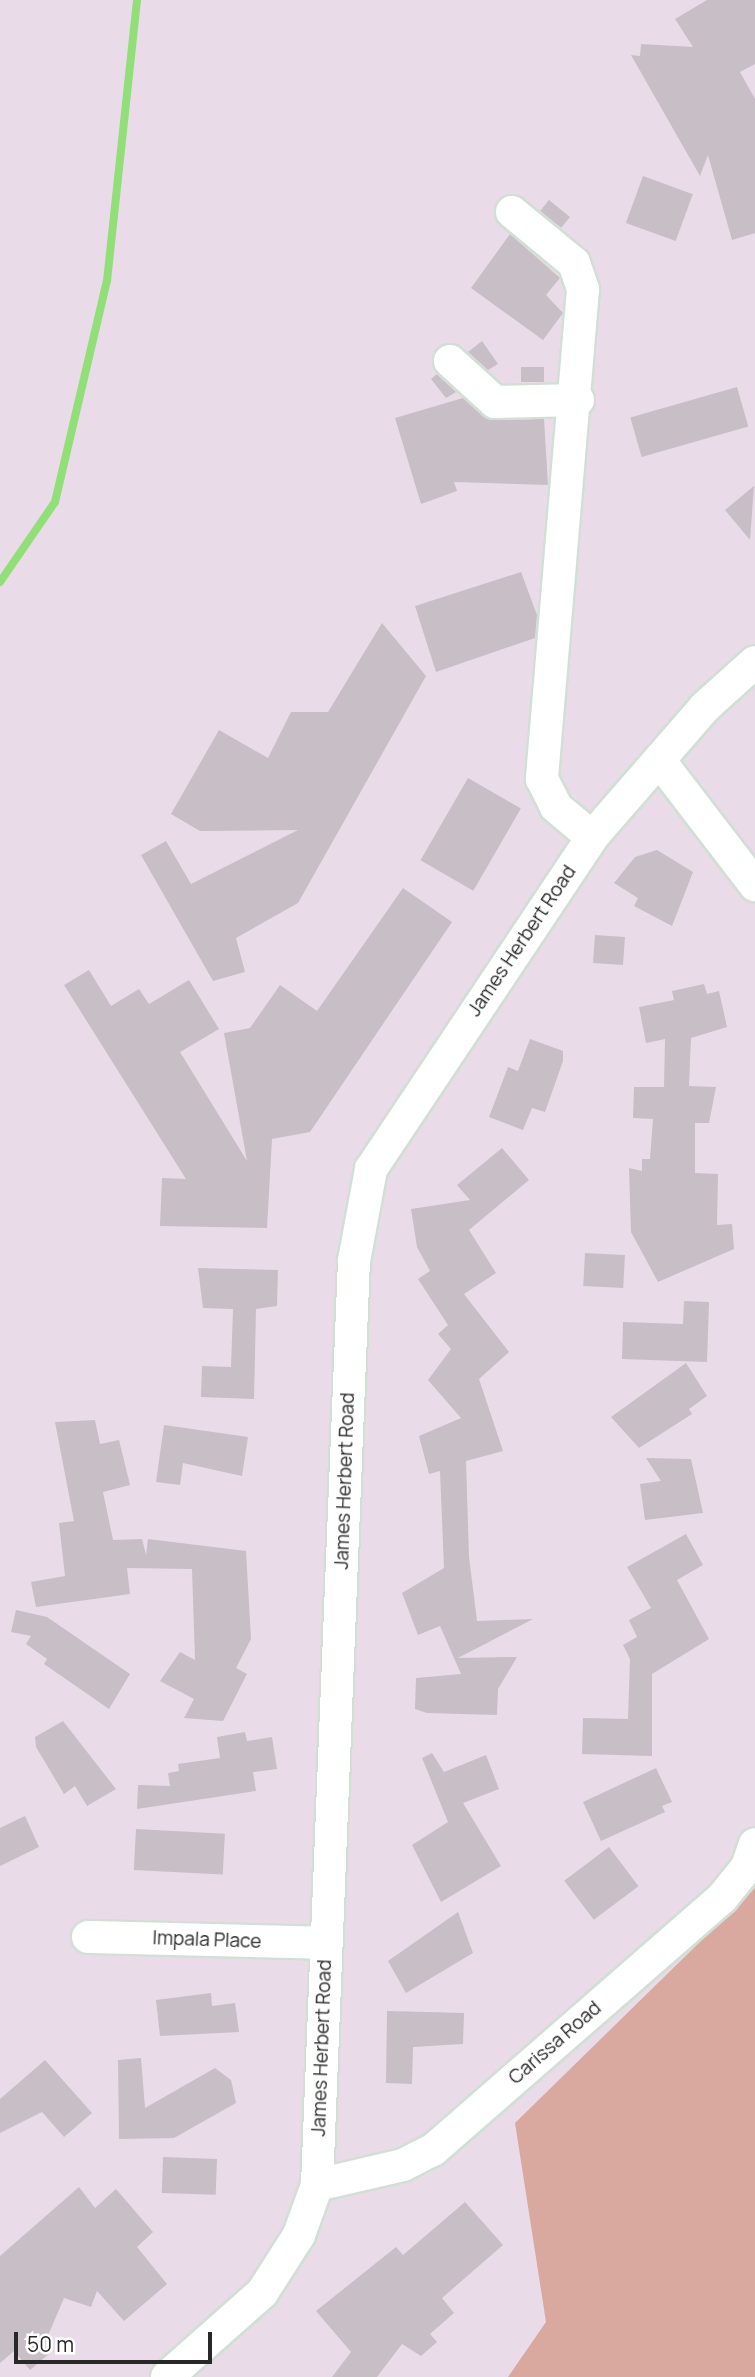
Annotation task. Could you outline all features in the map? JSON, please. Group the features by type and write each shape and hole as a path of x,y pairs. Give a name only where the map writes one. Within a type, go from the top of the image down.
{"street":[{"path":"512,212 565,253 580,275 578,400 542,779 556,807 592,837"},
{"path":"450,361 495,402 578,400"},
{"name":"James Herbert Road","path":"167,2377 262,2293 291,2252 317,2185 358,1215 371,1169 396,1127 592,837 659,760 755,662"},
{"path":"659,760 755,885"},
{"name":"Carissa Road","path":"317,2185 403,2165 433,2150 722,1898 747,1867 755,1844"},
{"name":"Impala Place","path":"88,1937 326,1943"}],"shaded area":[{"path":"755,1888 755,2377 508,2377 546,2322 515,2123"}],"building":[{"path":"707,0 755,0 755,64 740,72 755,99 755,233 732,240 708,155 700,176 631,55 640,56 641,44 693,47 675,19"},
{"path":"643,176 693,194 676,241 626,223"},
{"path":"549,200 570,217 561,228 540,211"},
{"path":"510,234 560,278 546,295 563,313 543,340 471,288"},
{"path":"482,341 498,364 488,370 468,352"},
{"path":"521,367 544,367 544,382 521,382"},
{"path":"437,374 456,392 446,398 431,379"},
{"path":"737,387 748,426 642,457 630,418"},
{"path":"463,398 494,420 544,419 548,485 454,482 457,491 421,504 395,418"},
{"path":"754,486 750,540 725,510"},
{"path":"521,572 537,615 535,638 436,672 415,606"},
{"path":"382,623 426,676 298,903 236,938 245,972 213,981 141,855 166,841 191,884 298,830 200,831 171,814 219,730 268,758 291,712 328,712"},
{"path":"468,778 521,808 473,891 420,860"},
{"path":"657,850 693,872 672,926 634,906 638,898 614,883 635,857"},
{"path":"403,888 452,922 310,1132 272,1139 267,1228 160,1226 162,1178 186,1179 64,985 89,970 111,1006 139,989 149,1004 189,980 219,1029 180,1052 247,1161 224,1033 250,1028 280,985 317,1011"},
{"path":"595,935 625,937 623,965 593,963"},
{"path":"704,984 707,994 719,991 727,1027 691,1038 689,1086 716,1087 709,1123 695,1123 695,1173 718,1174 717,1225 732,1224 734,1249 658,1282 631,1232 629,1168 642,1171 642,1159 650,1159 653,1119 633,1118 634,1087 664,1087 665,1039 646,1043 639,1007 674,1000 672,991"},
{"path":"530,1039 563,1051 563,1061 545,1112 532,1108 523,1130 489,1117 508,1067 518,1071"},
{"path":"502,1148 529,1180 469,1230 496,1273 464,1294 509,1352 479,1379 503,1451 466,1461 469,1557 477,1621 533,1619 458,1658 517,1657 498,1689 497,1715 427,1713 415,1709 416,1678 461,1674 440,1626 418,1635 402,1593 444,1568 440,1471 429,1474 419,1436 461,1418 428,1380 451,1349 438,1334 448,1325 418,1279 430,1271 417,1247 411,1209 470,1200 457,1185"},
{"path":"585,1253 625,1255 623,1288 583,1286"},
{"path":"198,1268 278,1270 277,1306 256,1309 254,1399 201,1397 202,1366 231,1367 233,1309 203,1308"},
{"path":"684,1301 709,1302 707,1362 622,1359 623,1322 683,1324"},
{"path":"686,1363 707,1396 689,1409 692,1414 639,1448 611,1417"},
{"path":"95,1420 100,1444 119,1440 130,1485 103,1492 113,1540 142,1539 146,1555 148,1539 246,1551 251,1639 236,1668 247,1674 223,1721 184,1718 194,1699 160,1681 180,1652 195,1660 192,1569 127,1568 130,1594 36,1607 31,1582 65,1576 59,1523 74,1521 55,1422"},
{"path":"164,1425 248,1437 242,1476 183,1463 180,1485 156,1482"},
{"path":"646,1458 691,1459 703,1513 645,1520 640,1484 661,1481"},
{"path":"686,1534 703,1565 677,1580 709,1639 652,1674 652,1756 582,1754 583,1718 628,1719 630,1659 623,1645 637,1637 629,1620 651,1608 627,1567"},
{"path":"16,1610 47,1617 130,1674 109,1709 44,1664 47,1659 26,1644 31,1636 11,1632"},
{"path":"63,1721 116,1789 87,1806 75,1786 64,1794 36,1747 35,1737"},
{"path":"245,1732 247,1741 272,1737 277,1769 253,1772 256,1791 137,1809 138,1785 170,1786 168,1773 179,1771 178,1764 220,1758 217,1737"},
{"path":"432,1753 444,1772 486,1755 499,1789 463,1803 501,1866 441,1902 412,1845 448,1822 422,1758"},
{"path":"656,1768 672,1802 662,1806 665,1812 601,1841 583,1802"},
{"path":"25,1816 39,1847 0,1866 0,1828"},
{"path":"136,1829 225,1834 223,1875 134,1870"},
{"path":"609,1847 638,1886 594,1920 564,1881"},
{"path":"458,1912 473,1953 406,1993 388,1961"},
{"path":"211,1993 212,2006 235,2003 239,2032 160,2036 156,2000"},
{"path":"387,2011 464,2013 463,2044 413,2047 412,2084 386,2083"},
{"path":"141,2058 145,2108 215,2068 231,2080 236,2103 174,2138 119,2139 118,2060"},
{"path":"45,2060 92,2113 64,2137 42,2112 0,2133 0,2099"},
{"path":"163,2157 217,2159 216,2195 162,2193"},
{"path":"79,2187 95,2208 116,2189 153,2232 137,2247 167,2284 124,2321 97,2291 91,2307 64,2298 44,2345 50,2353 30,2370 14,2351 0,2363 0,2256"},
{"path":"465,2202 503,2245 442,2298 454,2313 430,2334 437,2342 421,2356 402,2344 377,2377 332,2377 351,2352 316,2311 396,2247 403,2255"}],"waterway":[{"path":"0,582 55,502 107,281 137,0"}]}
